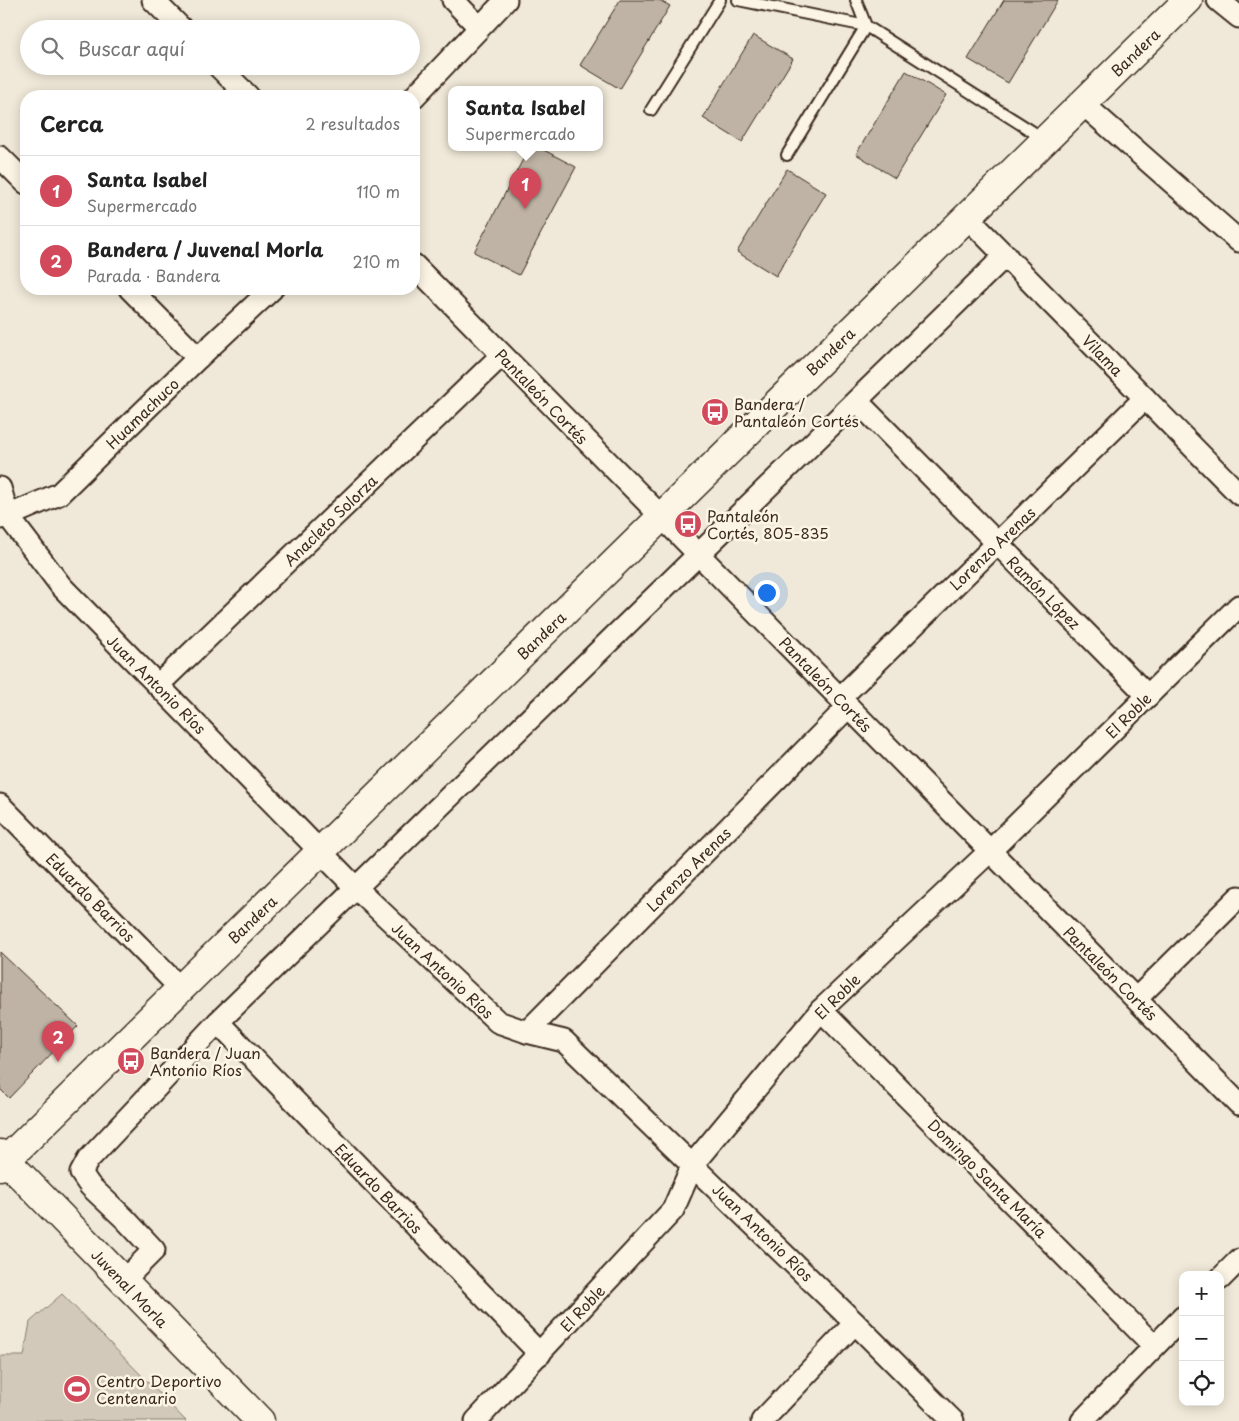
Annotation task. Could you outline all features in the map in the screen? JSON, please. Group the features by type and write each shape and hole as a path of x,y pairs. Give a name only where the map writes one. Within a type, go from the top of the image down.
{"street":[{"path":"153,0 173,20"},
{"path":"453,0 479,27"},
{"path":"420,91 506,0"},
{"name":"Bandera","path":"2,1160 181,988 1188,0"},
{"path":"1218,0 1239,16"},
{"path":"227,75 242,90"},
{"path":"1082,104 1239,241"},
{"path":"0,156 20,177"},
{"name":"Vilama","path":"967,217 1239,494"},
{"path":"123,1281 154,1250 90,1186 82,1173 88,1160 218,1022 357,889 1006,255"},
{"name":"Pantaleón Cortés","path":"420,271 1239,1104"},
{"path":"136,295 198,358"},
{"name":"Huamachuco","path":"4,517 59,494 198,358 266,295"},
{"name":"Anacleto Solorza","path":"158,684 502,354"},
{"name":"Lorenzo Arenas","path":"527,1032 996,544 1145,398"},
{"name":"Ramón López","path":"857,401 1148,696"},
{"name":"Juan Antonio Ríos","path":"0,488 4,517 61,586 357,889 498,1022 527,1032 564,1041 855,1322 953,1421"},
{"name":"El Roble","path":"476,1421 673,1210 693,1164 821,1010 990,851 1239,606"},
{"name":"Eduardo Barrios","path":"0,805 181,988"},
{"path":"1136,998 1239,897"},
{"name":"Domingo Santa María","path":"821,1010 1154,1346"},
{"name":"Eduardo Barrios","path":"218,1022 540,1354"},
{"name":"Juvenal Morla","path":"2,1160 260,1421"},
{"path":"1224,1275 1239,1260"},
{"path":"1082,1421 1179,1321"},
{"path":"762,1421 855,1322"}],"lane":[{"path":"651,110 720,0"},
{"path":"738,0 866,26 1045,140"},
{"path":"856,0 866,26"},
{"path":"788,154 866,26"}],"shaded area":[{"name":"Centro Deportivo Centenario","path":"62,1294 186,1421 0,1421 0,1356 24,1356 30,1322"}],"building":[{"path":"620,0 659,0 670,6 620,89 580,65"},
{"path":"1004,0 1058,0 1008,83 968,59"},
{"path":"753,35 793,59 742,142 703,118"},
{"path":"906,71 946,95 895,178 856,154"},
{"path":"527,151 546,151 576,167 519,275 474,252"},
{"path":"787,169 826,193 776,276 737,252"},
{"path":"0,952 78,1026 9,1098 0,1089"}],"place":[{"name":"Santa Isabel","path":"525,209"},
{"name":"Bandera / Pantaleón Cortés","path":"715,412"},
{"name":"Pantaleón Cortés, 805-835","path":"688,524"},
{"name":"Bandera / Juan Antonio Ríos","path":"131,1061"},
{"name":"Bandera / Juvenal Morla","path":"58,1062"},
{"name":"Centro Deportivo Centenario","path":"77,1389"}]}
